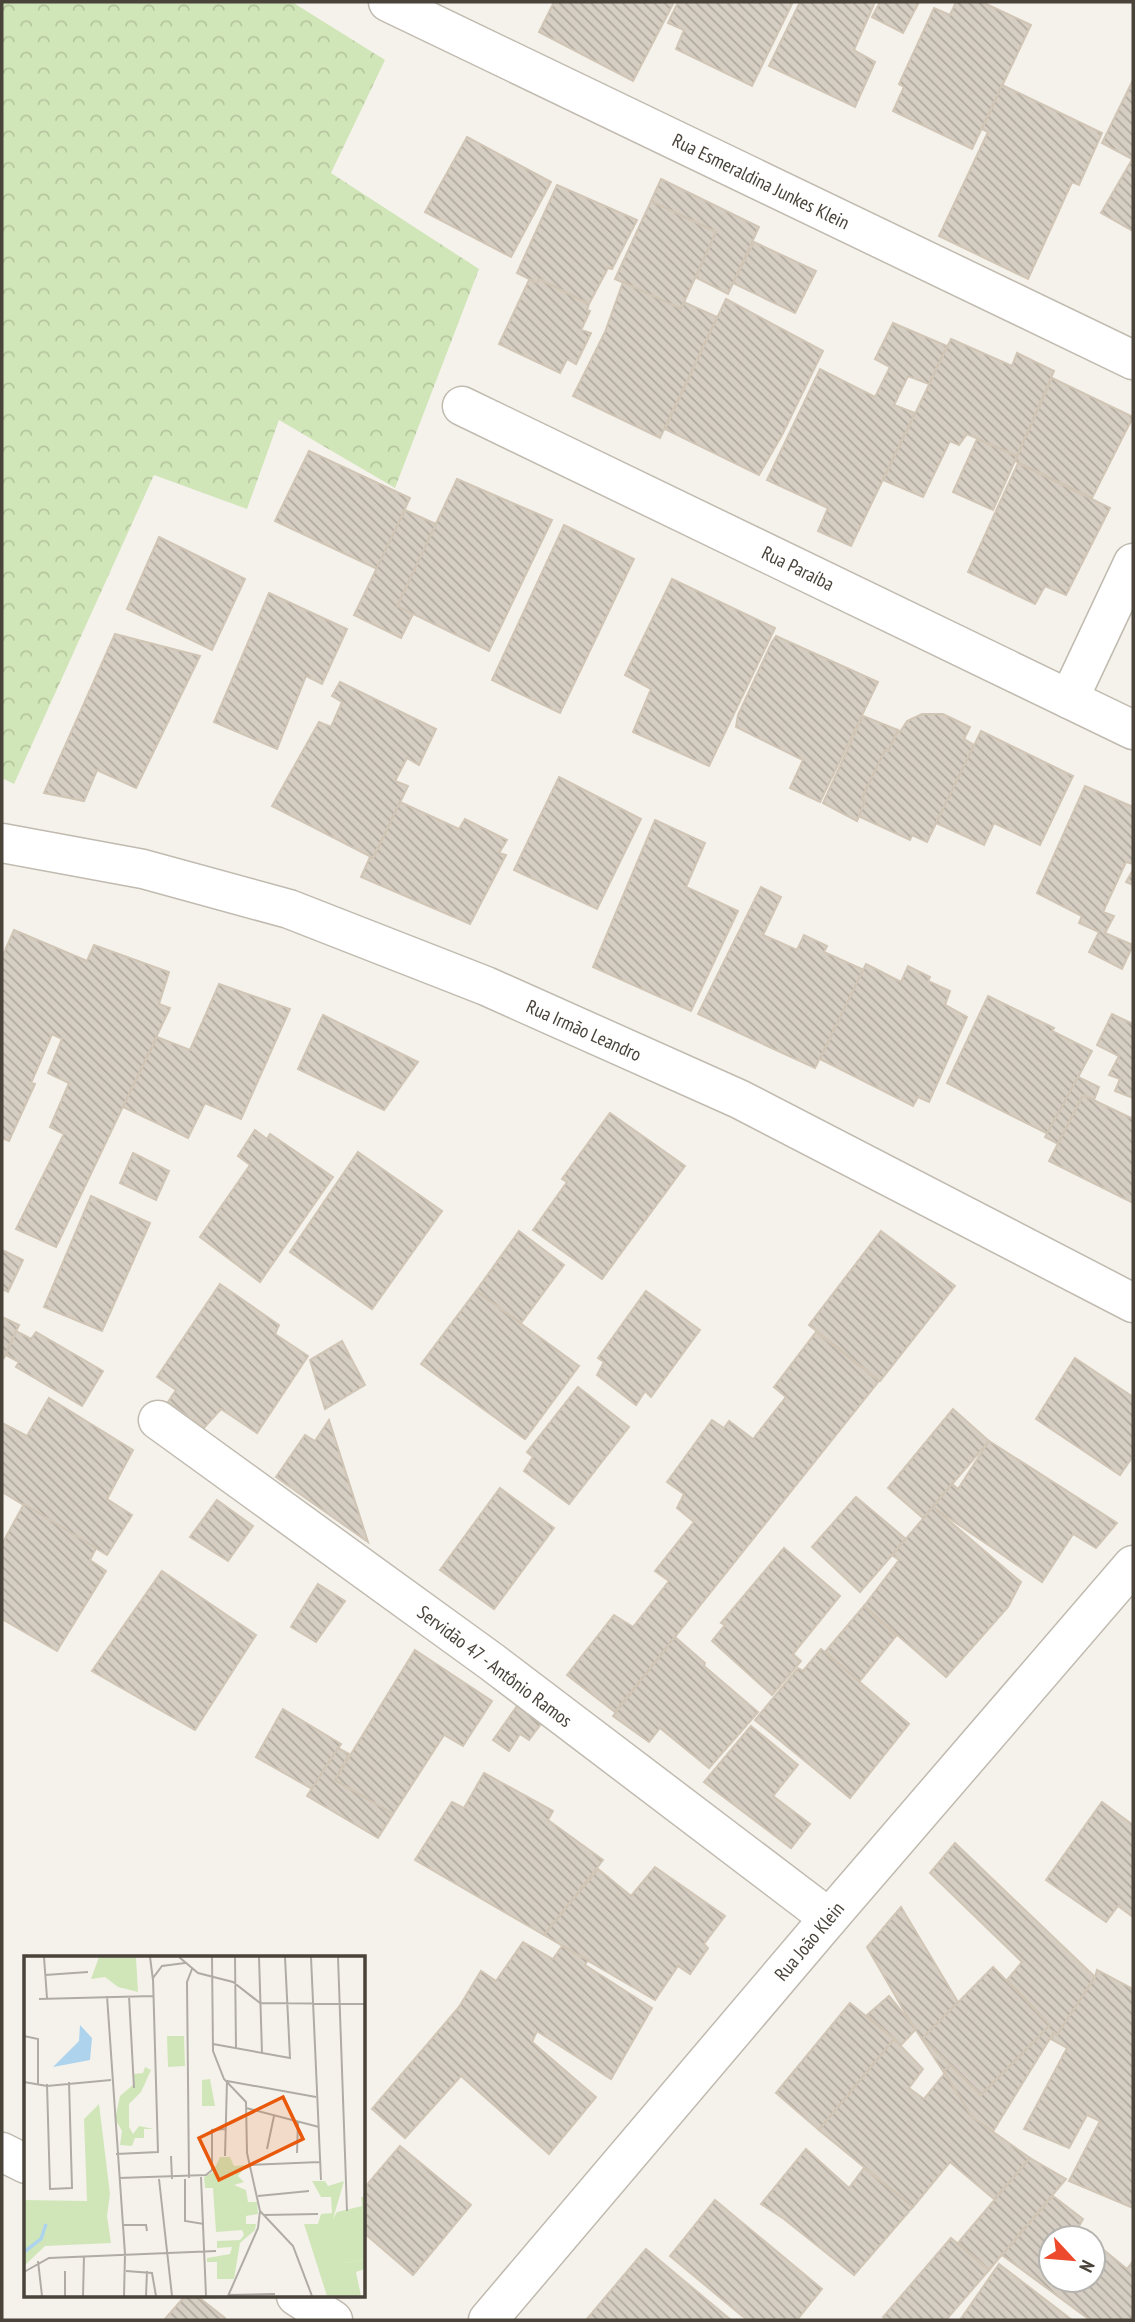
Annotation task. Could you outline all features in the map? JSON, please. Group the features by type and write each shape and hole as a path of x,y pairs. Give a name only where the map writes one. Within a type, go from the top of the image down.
{"street":[{"name":"Rua Esmeraldina Junkes Klein","path":"388,2 1133,360"},
{"name":"Rua Paraíba","path":"462,406 1133,730"},
{"path":"1069,699 1133,563"},
{"name":"Rua Irmão Leandro","path":"2,844 143,869 289,909 486,986 739,1099 1133,1303"},
{"name":"Servidão 47 - Antônio Ramos","path":"158,1420 492,1662 829,1918"},
{"name":"Rua João Klein","path":"488,2320 1133,1564"},
{"path":"2,2152 24,2163"},
{"path":"299,2298 333,2320"}],"green space":[{"path":"2,2 292,2 385,60 331,173 479,269 395,488 279,420 247,509 154,475 14,784 2,778"}],"building":[{"path":"554,2 674,2 633,81 539,32"},
{"path":"678,2 793,2 752,86 676,49 684,30 668,23"},
{"path":"800,2 875,2 854,50 875,62 855,107 769,66"},
{"path":"880,2 919,2 903,33 872,17"},
{"path":"956,2 982,2 1031,25 972,149 893,111 904,87 899,84 934,8 950,15"},
{"path":"1133,80 1133,158 1132,159 1102,143"},
{"path":"1002,85 1102,133 1079,185 1072,182 1028,279 939,236 988,132 982,129"},
{"path":"467,137 551,182 511,257 425,212"},
{"path":"1133,158 1133,231 1101,213"},
{"path":"661,179 759,227 728,294 695,277 716,232 651,201"},
{"path":"557,185 637,220 612,269 608,268 589,304 539,279 537,283 517,273"},
{"path":"651,201 716,232 681,309 615,279"},
{"path":"754,242 816,271 795,313 733,283"},
{"path":"539,279 589,304 587,310 590,311 581,330 591,333 576,364 567,359 560,373 499,344 529,280 537,283"},
{"path":"623,282 681,309 684,302 717,317 660,438 573,396 605,332"},
{"path":"726,299 823,351 759,475 665,429"},
{"path":"893,323 947,346 929,384 908,376 894,405 915,413 851,546 818,531 828,508 767,480 820,369 875,397 890,367 875,359"},
{"path":"951,339 1012,366 1017,353 1054,371 1017,456 967,434 959,445 950,441 923,497 883,480"},
{"path":"1052,378 1133,417 1092,498 1015,461"},
{"path":"977,439 1017,456 993,510 953,492"},
{"path":"309,451 410,498 377,569 275,521"},
{"path":"1018,463 1110,508 1066,595 1045,586 1035,604 968,572"},
{"path":"457,479 552,520 489,651 397,606"},
{"path":"405,510 436,524 397,606 413,614 401,638 354,615"},
{"path":"564,525 634,559 560,713 492,680"},
{"path":"159,537 245,579 212,650 127,609"},
{"path":"672,579 775,628 709,766 633,732 651,689 625,675"},
{"path":"269,593 347,629 322,684 306,676 277,749 214,722"},
{"path":"115,634 200,656 136,788 97,770 84,801 44,793"},
{"path":"776,636 878,682 820,802 790,788 803,760 736,727 738,715"},
{"path":"340,682 436,729 419,765 407,758 395,781 408,786 373,858 272,806 319,722 331,727 342,702 332,696"},
{"path":"922,714 943,714 970,727 964,739 974,745 927,842 912,835 910,840 858,816 865,801 862,798 885,750 888,751 898,730 900,732 907,721"},
{"path":"863,716 898,730 888,751 885,750 862,798 865,801 857,821 823,803"},
{"path":"981,731 1073,776 1040,845 994,823 984,845 936,823"},
{"path":"559,777 641,819 597,909 514,870"},
{"path":"1085,786 1133,807 1133,864 1126,862 1103,912 1114,916 1105,933 1133,945 1122,969 1089,952 1099,932 1079,923 1082,916 1037,893"},
{"path":"400,802 459,829 465,819 507,840 499,853 506,855 470,924 361,877"},
{"path":"655,820 705,843 686,887 738,911 691,1011 593,967"},
{"path":"1133,870 1133,885 1126,882"},
{"path":"761,887 781,897 763,935 797,950 804,935 827,946 824,952 864,970 815,1068 698,1014"},
{"path":"14,930 87,961 94,945 169,972 159,1004 170,1008 56,1247 16,1229 64,1134 50,1127 69,1083 48,1073 62,1039 52,1034 31,1083 35,1084 9,1141 2,1138 2,957"},
{"path":"866,964 901,982 908,966 930,977 928,981 950,991 945,1005 967,1017 929,1102 918,1097 913,1106 820,1059"},
{"path":"219,984 290,1009 241,1119 205,1103 188,1138 123,1107 157,1037 190,1050"},
{"path":"988,996 1054,1028 1052,1031 1092,1051 1048,1134 947,1083"},
{"path":"1112,1014 1133,1024 1133,1098 1115,1091 1120,1079 1109,1075 1119,1056 1097,1045"},
{"path":"323,1015 418,1062 384,1110 298,1069"},
{"path":"1078,1077 1099,1087 1094,1100 1083,1095 1058,1144 1045,1137"},
{"path":"1083,1095 1133,1119 1133,1203 1049,1161"},
{"path":"610,1113 685,1166 602,1279 533,1230 567,1182 562,1179"},
{"path":"255,1130 267,1139 270,1134 333,1177 260,1282 200,1237 250,1165 238,1156"},
{"path":"358,1152 442,1211 372,1309 290,1252"},
{"path":"133,1153 169,1171 156,1200 120,1183"},
{"path":"91,1196 150,1223 102,1331 44,1307"},
{"path":"519,1231 564,1265 521,1323 476,1291"},
{"path":"881,1231 955,1286 880,1381 809,1325"},
{"path":"2,1250 23,1260 8,1292 2,1289"},
{"path":"220,1284 279,1325 275,1334 308,1356 257,1433 221,1409 204,1428 168,1402 176,1390 157,1377"},
{"path":"476,1291 579,1366 525,1439 421,1364"},
{"path":"646,1291 700,1330 651,1397 645,1391 636,1405 597,1375 604,1362 598,1358"},
{"path":"2,1317 19,1325 4,1358 2,1356"},
{"path":"16,1331 31,1339 36,1332 103,1371 82,1406 16,1367 19,1362 6,1355"},
{"path":"816,1332 879,1381 615,1712 567,1675 614,1615 633,1627 669,1581 655,1571 694,1522 677,1508 684,1494 667,1482 712,1420 724,1428 729,1421 753,1439 786,1397 774,1387"},
{"path":"342,1341 365,1385 325,1409 310,1360"},
{"path":"1075,1358 1133,1397 1133,1456 1120,1475 1036,1419"},
{"path":"578,1387 629,1427 569,1504 524,1471 533,1457 527,1452"},
{"path":"49,1398 133,1450 107,1499 132,1515 107,1555 2,1492 2,1423 27,1436"},
{"path":"953,1409 989,1441 923,1518 888,1488"},
{"path":"329,1420 368,1542 276,1477 305,1435 315,1441"},
{"path":"989,1441 1117,1523 1096,1548 1073,1534 1042,1582 933,1507 952,1484 958,1489"},
{"path":"500,1488 554,1528 494,1609 440,1570"},
{"path":"856,1497 906,1539 860,1592 812,1547"},
{"path":"217,1500 253,1526 228,1561 190,1537"},
{"path":"24,1504 96,1548 90,1560 106,1571 57,1651 2,1619 2,1544"},
{"path":"933,1507 1021,1582 1008,1607 946,1677 864,1606 899,1560 892,1555"},
{"path":"784,1548 840,1596 793,1654 801,1661 772,1695 712,1641 725,1625 721,1623"},
{"path":"162,1571 256,1635 195,1730 92,1671"},
{"path":"318,1584 345,1601 316,1642 291,1627"},
{"path":"864,1606 896,1636 859,1682 825,1652"},
{"path":"675,1637 758,1712 709,1768 660,1728 649,1742 613,1716"},
{"path":"821,1649 909,1724 850,1798 755,1720 798,1668 803,1671"},
{"path":"415,1650 492,1701 463,1746 444,1735 393,1814 335,1780"},
{"path":"517,1706 541,1724 529,1740 520,1734 509,1751 493,1740"},
{"path":"283,1709 341,1744 312,1789 256,1757"},
{"path":"751,1726 798,1765 773,1796 810,1824 791,1848 704,1782"},
{"path":"338,1748 349,1754 335,1780 393,1814 378,1838 307,1796"},
{"path":"484,1773 553,1811 548,1820 603,1860 544,1935 415,1860 452,1802 464,1808"},
{"path":"1102,1802 1133,1825 1133,1917 1118,1906 1106,1922 1046,1880"},
{"path":"955,1843 1095,1977 1057,2035 1054,2032 992,2133 972,2117 943,2071 951,2065 981,2095 1050,2025 1007,1980 1022,1962 930,1873"},
{"path":"655,1867 725,1916 704,1944 708,1948 690,1974 678,1966 655,2000 544,1935 598,1869 631,1896"},
{"path":"901,1907 958,2002 923,2038 951,2065 943,2071 867,1947"},
{"path":"523,1942 553,1959 562,1946 588,1960 585,1965 652,2008 611,2079 537,2031 532,2042 596,2097 549,2154 461,2076 405,2138 372,2109 459,2007 481,1971 496,1981"},
{"path":"993,1967 1050,2025 981,2095 923,2038"},
{"path":"1097,1970 1133,1989 1133,2208 1069,2181 1100,2121 1087,2115 1069,2148 1024,2129 1067,2048 1051,2039 1054,2032 1057,2035"},
{"path":"889,1996 916,2029 901,2045 867,2015"},
{"path":"850,2003 894,2039 819,2130 776,2093"},
{"path":"894,2039 923,2069 909,2088 924,2099 945,2073 972,2117 1030,2158 994,2199 950,2162 913,2207 819,2130"},
{"path":"400,2146 471,2205 413,2275 366,2235 366,2186"},
{"path":"806,2149 849,2188 864,2168 913,2207 854,2275 761,2204"},
{"path":"1030,2158 1066,2179 989,2270 958,2243"},
{"path":"1053,2196 1083,2219 1080,2224 1037,2224 1037,2281 1002,2255"},
{"path":"715,2200 822,2289 797,2320 747,2320 670,2256"},
{"path":"951,2238 989,2270 946,2320 887,2320 883,2317"},
{"path":"646,2249 731,2320 586,2320"},
{"path":"1107,2253 1127,2269 1133,2261 1133,2320 1090,2320 1055,2294 1107,2294"},
{"path":"999,2264 1072,2320 960,2320"},
{"path":"183,2298 200,2298 225,2318 224,2320 164,2320"}]}
